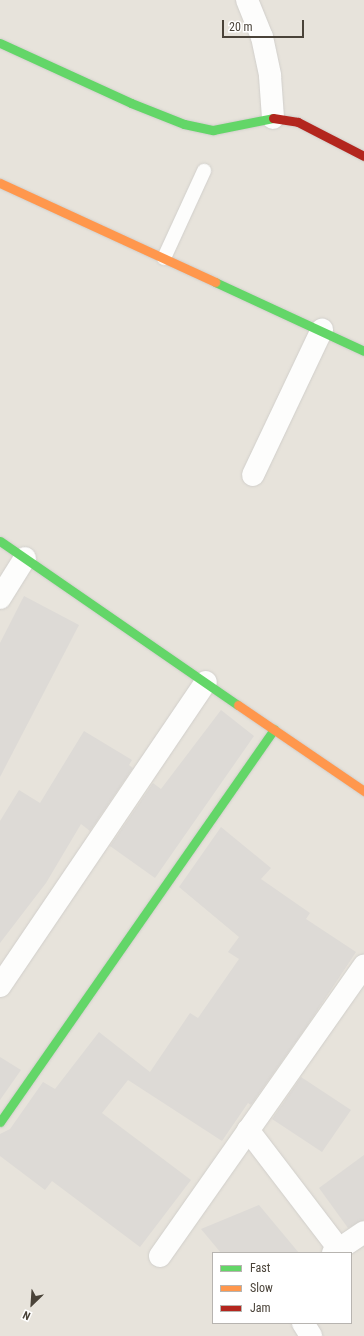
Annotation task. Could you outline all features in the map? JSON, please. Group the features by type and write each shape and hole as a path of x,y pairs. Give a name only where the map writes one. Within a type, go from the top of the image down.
{"street":[{"path":"247,0 262,37 270,76 273,118"},
{"path":"0,43 131,103 184,124 213,130 242,126 273,118 298,122 364,156"},
{"path":"0,183 322,330 364,351"},
{"path":"253,475 322,330"},
{"path":"0,541 364,791"},
{"path":"0,598 25,558"},
{"path":"0,986 206,682"},
{"path":"0,1122 274,729"},
{"path":"160,1256 364,966"},
{"path":"248,1130 336,1251 364,1232"},
{"path":"304,1324 311,1336"}],"lane":[{"path":"164,258 204,170"}],"shaded area":[{"path":"0,0 364,0 364,1336 0,1336"}],"building":[{"path":"24,596 79,625 0,777 0,643"},
{"path":"221,710 254,736 155,878 110,846 153,783 161,789"},
{"path":"84,731 132,760 129,765 133,768 90,831 81,824 46,883 0,943 0,821 19,790 40,803"},
{"path":"221,827 271,868 261,879 310,913 306,919 356,952 307,1026 251,1105 248,1103 222,1141 128,1080 102,1113 191,1180 140,1247 52,1181 45,1190 0,1156 0,1134 10,1129 43,1082 55,1089 99,1032 150,1072 190,1013 198,1018 239,959 228,952 239,937 179,887"},
{"path":"0,1057 21,1070 0,1100"},
{"path":"301,1077 351,1110 322,1152 272,1119"},
{"path":"364,1155 364,1220 348,1228 319,1188"},
{"path":"259,1205 298,1252 220,1252 201,1229"}],"traffic: fast":[{"path":"0,43 131,103 184,124 213,130 273,118"},
{"path":"215,282 364,351"},
{"path":"0,541 238,705"},
{"path":"0,1122 274,729"}],"traffic: slow":[{"path":"0,183 215,282"},
{"path":"238,705 364,791"}],"traffic: jam":[{"path":"273,118 298,122 364,156"}]}
